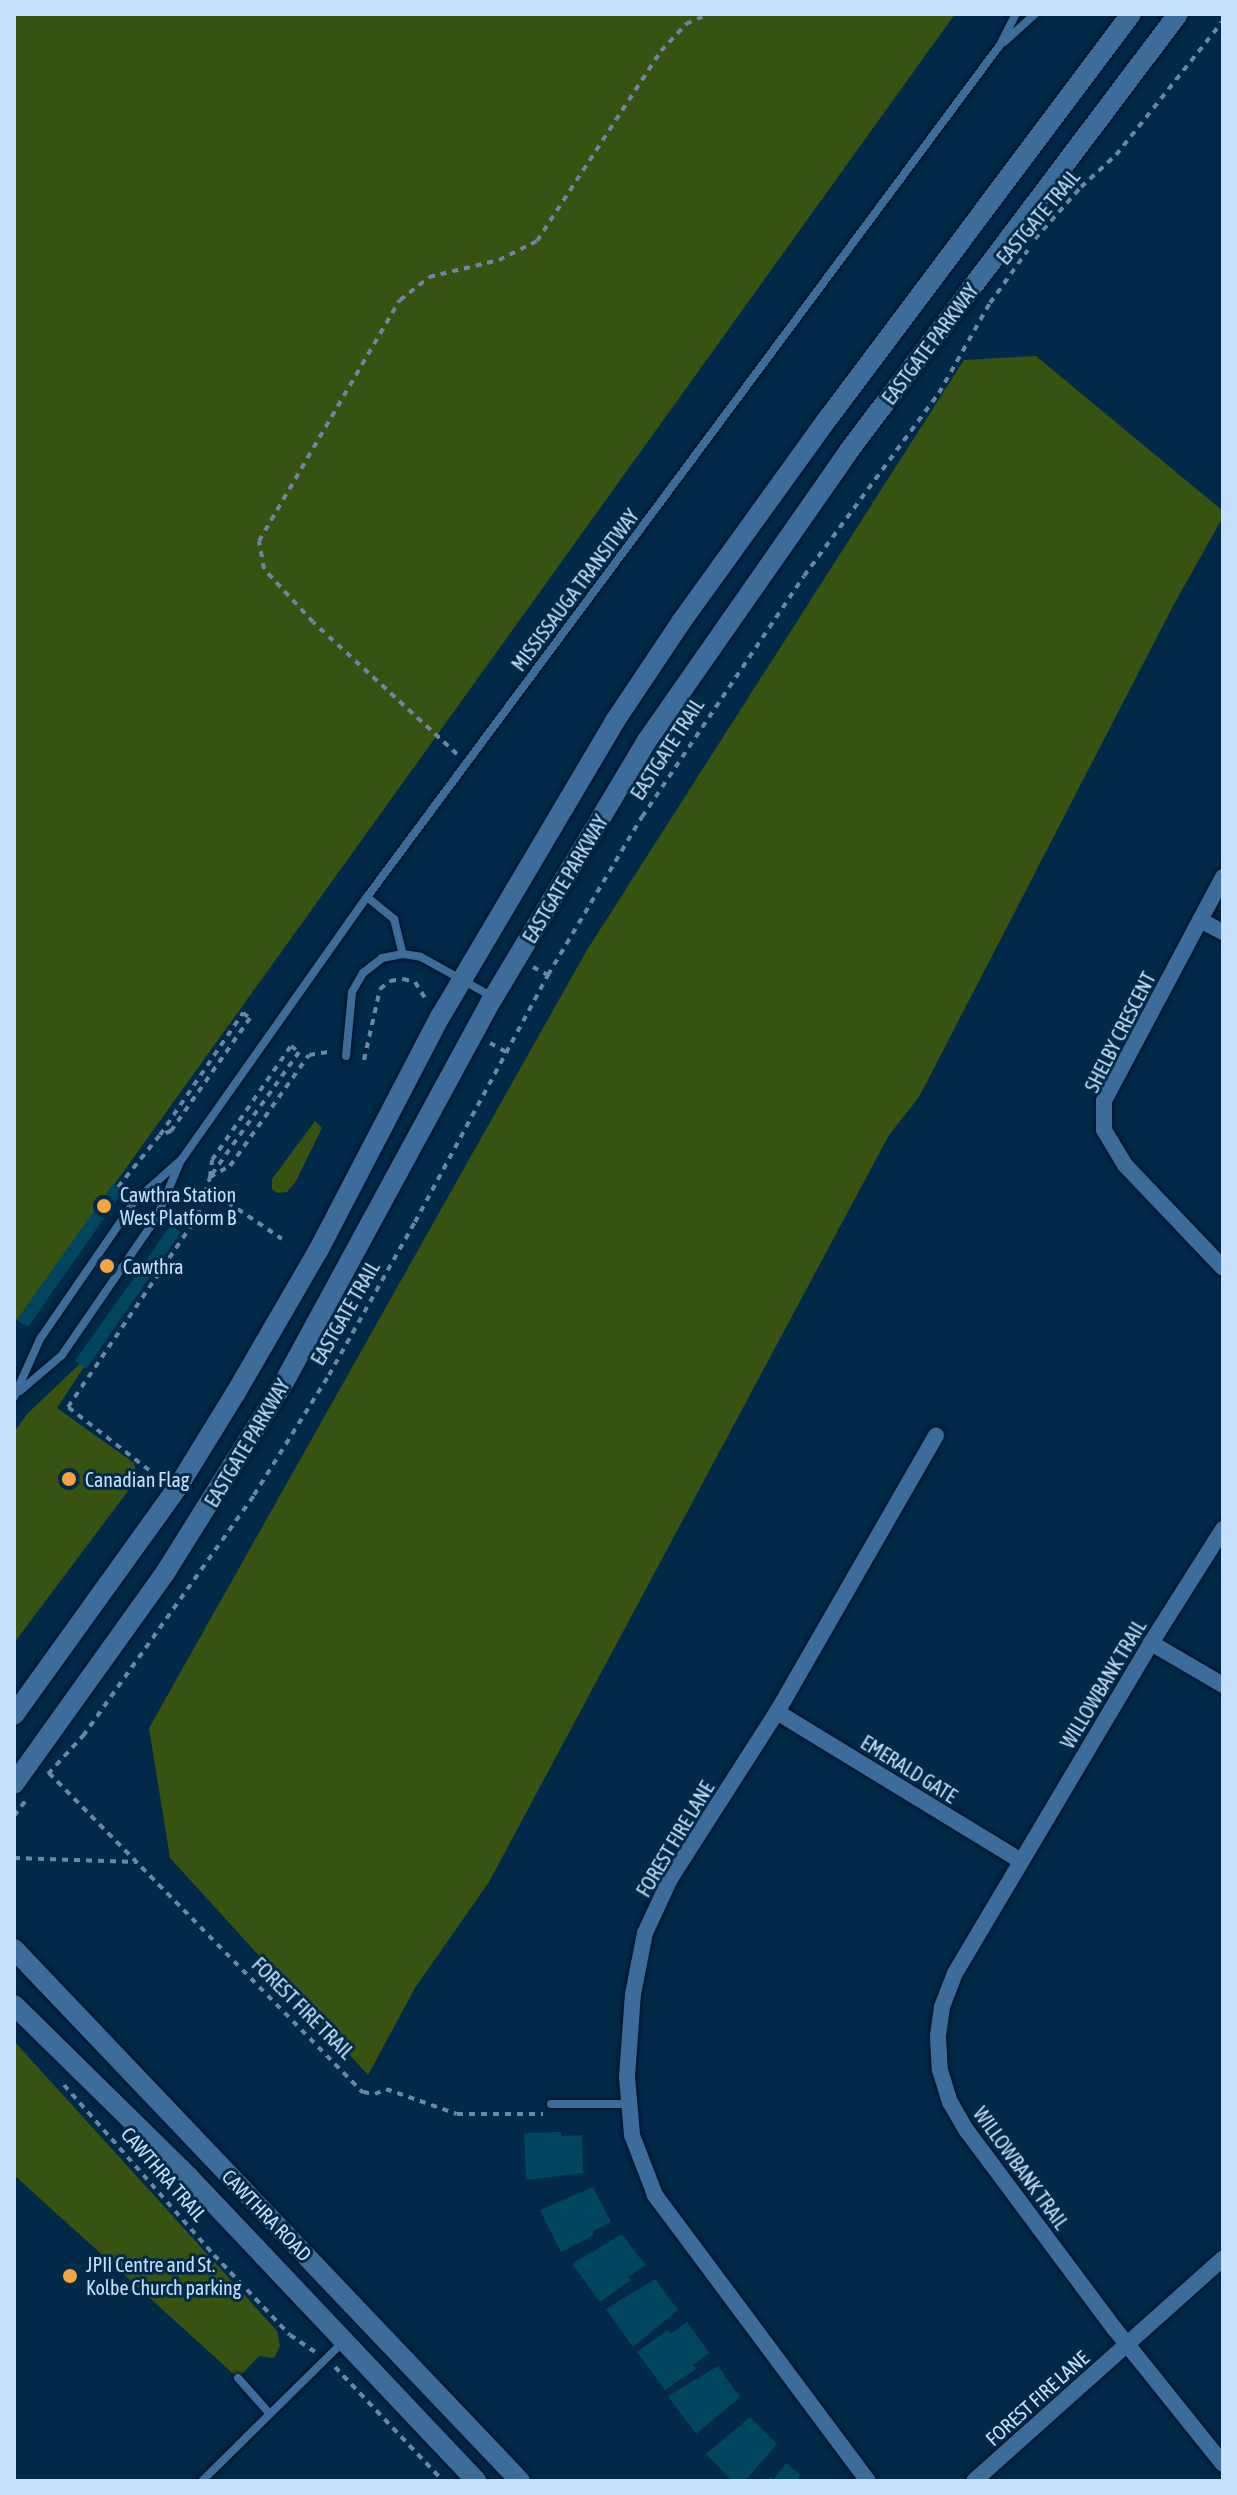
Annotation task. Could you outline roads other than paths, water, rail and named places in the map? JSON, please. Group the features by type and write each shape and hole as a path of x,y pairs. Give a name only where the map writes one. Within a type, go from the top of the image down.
{"main road":[{"name":"EASTGATE PARKWAY","path":"14,1715 179,1485 235,1394 325,1237 461,980 615,721 681,622 829,417 1131,14"},
{"name":"EASTGATE PARKWAY","path":"22,1790 165,1573 282,1386 493,998 646,742 848,452 1178,14"},
{"name":"CAWTHRA ROAD","path":"14,1949 520,2481"},
{"name":"CAWTHRA ROAD","path":"14,2005 189,2177 476,2481"}],"street":[{"name":"SHELBY CRESCENT","path":"1223,877 1104,1101 1104,1130 1125,1165 1223,1268"},
{"path":"1200,920 1223,932"},
{"name":"FOREST FIRE LANE","path":"868,2481 655,2195 635,2148 627,2104 633,1994 645,1933 670,1879 777,1712 936,1435"},
{"name":"WILLOWBANK TRAIL","path":"1223,1529 1151,1643 955,1973 942,2007 938,2037 940,2070 950,2102 967,2131 1126,2344 1223,2464"},
{"path":"1151,1643 1223,1685"},
{"name":"EMERALD GATE","path":"777,1712 1021,1861"},
{"name":"FOREST FIRE LANE","path":"974,2481 1223,2258"}],"lane":[{"name":"MISSISSAUGA TRANSITWAY","path":"15,1396 62,1355 157,1217 182,1159 367,897 1000,45 1016,14"},
{"name":"MISSISSAUGA TRANSITWAY","path":"1000,45 1035,14"},
{"path":"367,897 394,919 403,954"},
{"path":"346,1056 352,992 363,973 382,958 403,954 421,957 493,998"},
{"name":"MISSISSAUGA TRANSITWAY","path":"15,1396 40,1339 134,1202 182,1159"},
{"path":"552,2109 627,2104"},
{"path":"202,2481 343,2342"},
{"path":"238,2378 270,2414"}],"place":[{"name":"Cawthra Station West Platform B","path":"104,1206"},
{"name":"Cawthra","path":"107,1266"},
{"name":"Canadian Flag","path":"69,1479"},
{"name":"JPII Centre and St. Kolbe Church parking","path":"70,2276"}]}
